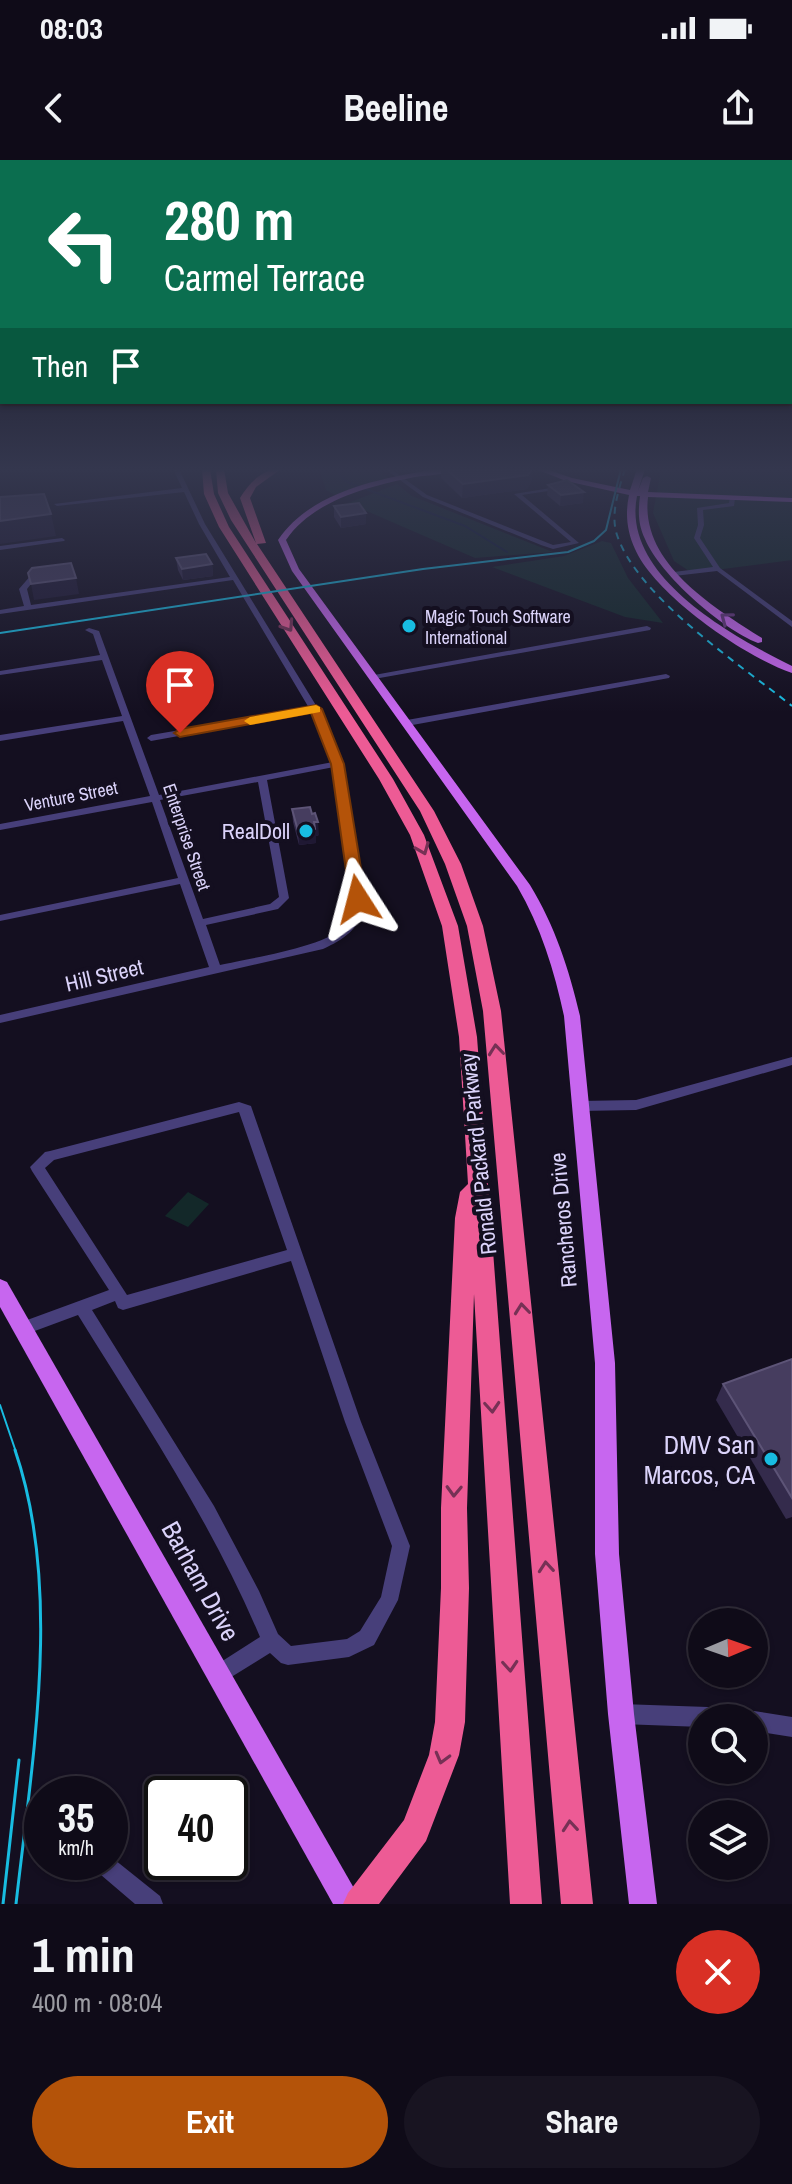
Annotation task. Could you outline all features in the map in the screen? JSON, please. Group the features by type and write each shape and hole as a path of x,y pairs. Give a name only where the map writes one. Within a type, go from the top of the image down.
{"highway":[{"name":"Ronald Packard Parkway","path":"241,550 386,779 428,863 450,926 463,996 476,1162 526,1904"},
{"name":"Ronald Packard Parkway","path":"256,550 427,811 463,888 485,966 497,1059 577,1904"},
{"path":"264,550 264,562"},
{"path":"359,1904 415,1830 444,1755 452,1690 454,1508 466,1218 476,1162"}],"main road":[{"name":"Rancheros Drive","path":"291,550 321,605 543,918 561,963 572,1016 605,1363 607,1554 621,1714 643,1904"},
{"path":"642,550 649,564 676,593 727,633 792,670"},
{"path":"658,550 674,574 727,619 792,659"},
{"name":"Barham Drive","path":"0,1288 349,1904"}],"street":[{"name":"Hill Street","path":"0,1019 319,946 352,927 359,906 338,764 316,709 219,550"},
{"path":"705,550 718,569 792,625"},
{"path":"674,574 718,569"},
{"path":"28,608 23,589 36,574 35,570"},
{"path":"0,612 235,578"},
{"path":"84,600 89,615"},
{"path":"374,677 647,628"},
{"name":"Enterprise Street","path":"89,630 96,633 105,657 216,970"},
{"path":"0,673 105,657"},
{"path":"407,723 666,676"},
{"path":"151,738 316,709"},
{"path":"0,738 127,718"},
{"name":"Venture Street","path":"0,827 338,764"},
{"path":"201,923 274,907 284,898 262,777"},
{"path":"0,918 185,880"},
{"path":"580,1106 636,1105 792,1061"},
{"path":"82,1307 182,1469 249,1586 271,1641 288,1656 349,1648 367,1638 389,1600 401,1546 353,1422 246,1109 239,1107 50,1156 37,1167 123,1303 294,1254"},
{"path":"24,1328 119,1293"},
{"path":"220,1674 271,1641"},
{"path":"621,1714 688,1716"},
{"path":"768,1723 792,1727"},
{"path":"123,1880 152,1904"}],"green space":[{"path":"457,550 553,552 475,558"},
{"path":"578,550 615,550 628,578 663,623 625,617 492,567 564,556"},
{"path":"669,550 792,550 792,560 692,573 674,561"},
{"path":"188,1192 209,1204 188,1227 165,1216"}],"building":[{"path":"206,554 212,564 182,569 176,558"},
{"path":"71,563 76,578 31,584 28,573 32,568"},
{"path":"310,807 318,822 314,822 315,829 298,831 292,809"},
{"name":"DMV San Marcos, CA","path":"792,1359 792,1498 723,1384"}],"tram line":[{"path":"0,633 423,569 572,550"},
{"path":"0,1405 16,1452"},
{"path":"15,1450 29,1504 38,1560 41,1617 35,1734 16,1904"},
{"path":"3,1904 19,1760"}],"railway":[{"path":"624,550 646,583 668,606 792,706"}],"slow traffic":[{"path":"250,721 316,709"}],"place":[{"name":"Magic Touch Software International","path":"409,626"},
{"name":"RealDoll","path":"306,831"},
{"name":"DMV San Marcos, CA","path":"771,1459"}],"route":[{"path":"180,733 316,709 338,764 358,899"}]}
